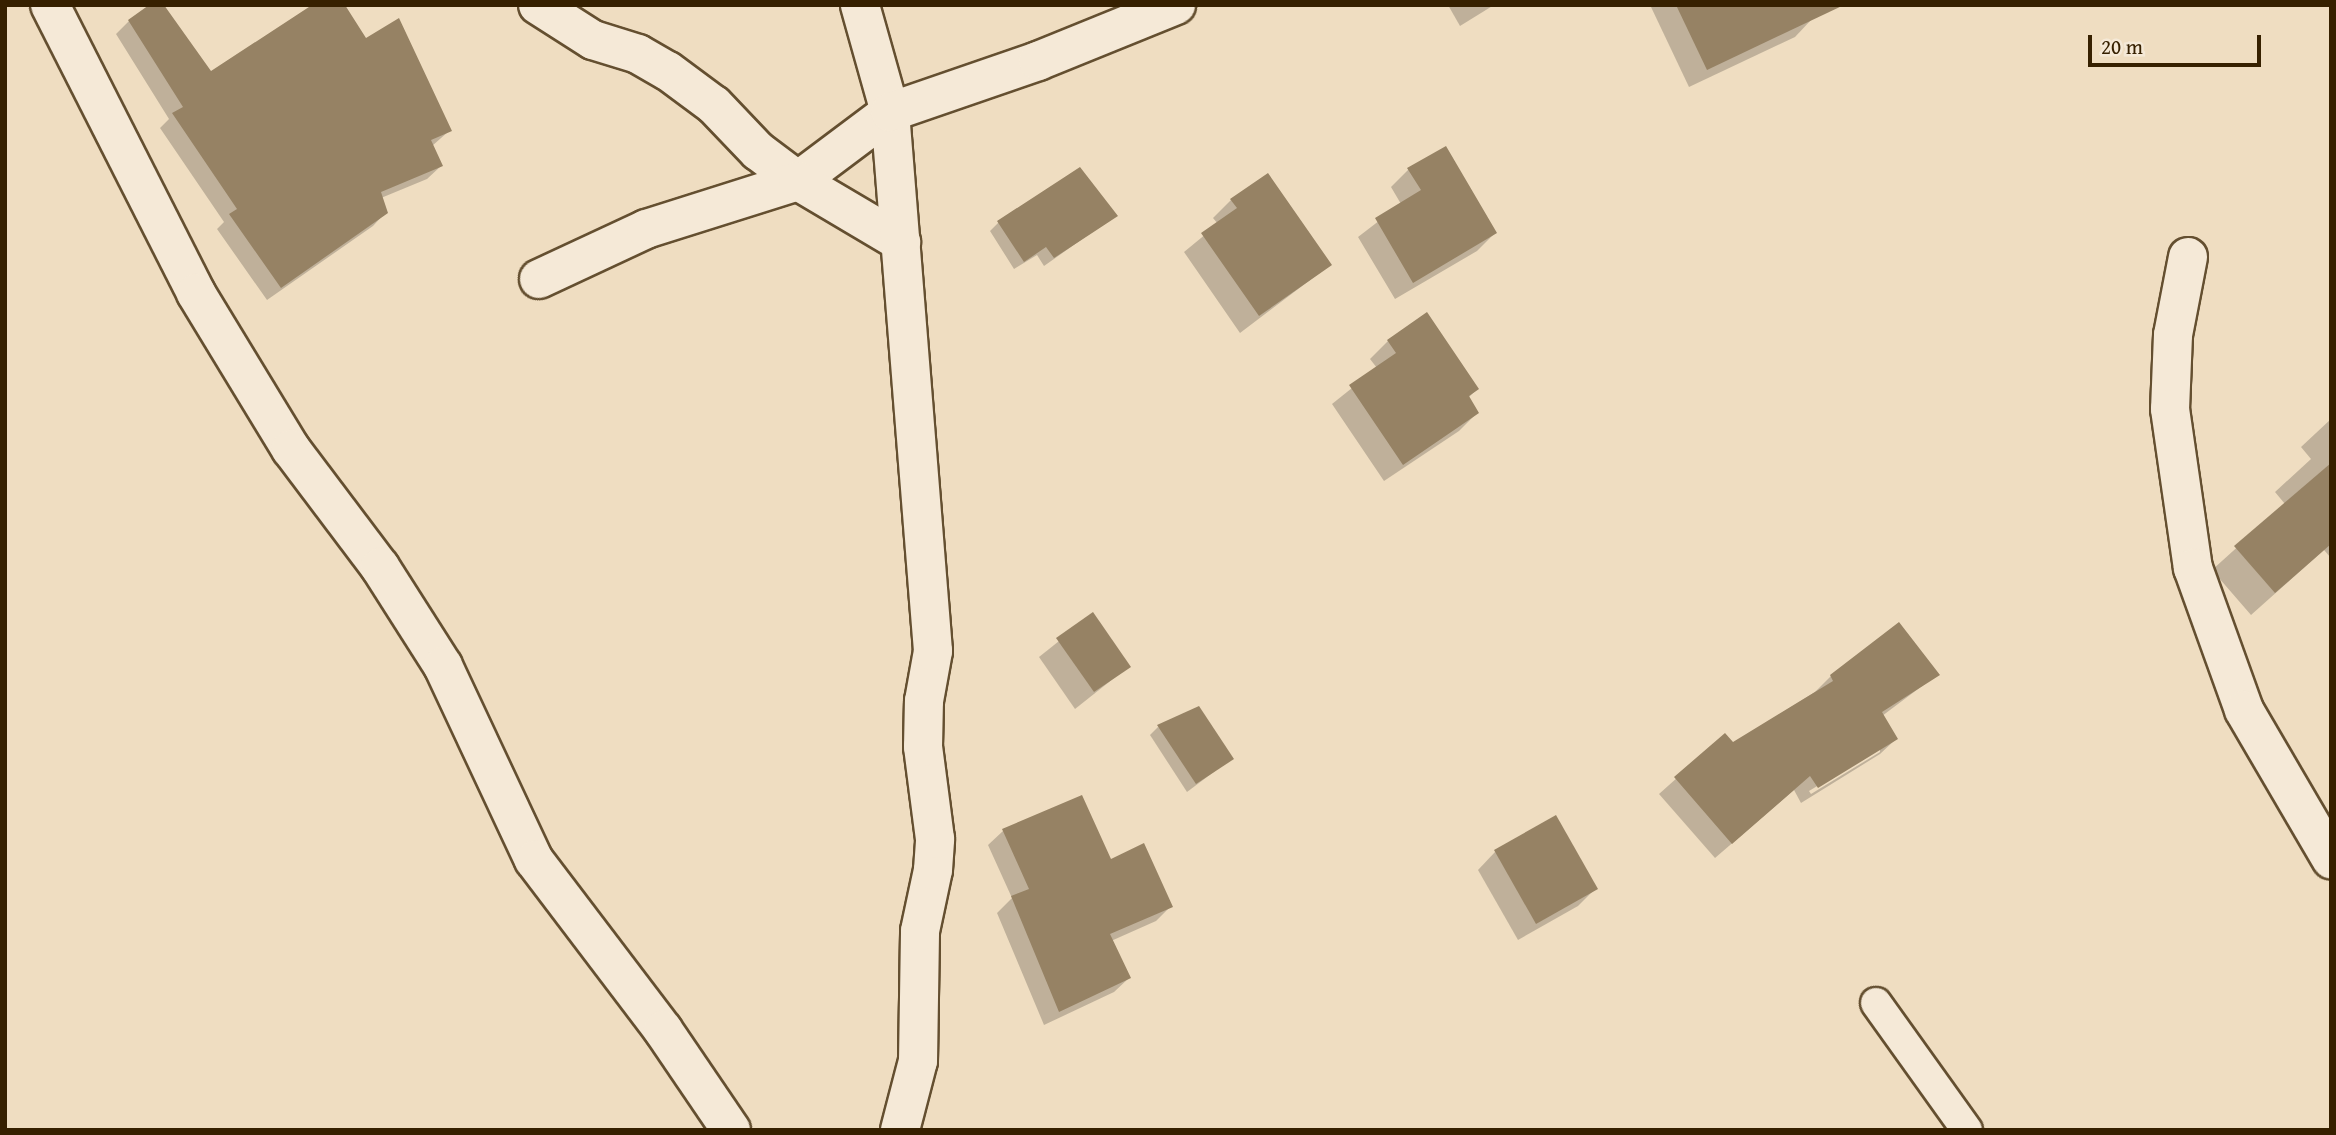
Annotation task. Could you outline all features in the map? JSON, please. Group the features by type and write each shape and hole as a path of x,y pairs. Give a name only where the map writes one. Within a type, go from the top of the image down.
{"street":[{"path":"50,5 196,293 291,449 380,566 443,666 534,860 663,1030 731,1130"},
{"path":"538,5 593,40 638,54 668,71 714,105 758,151 798,181 901,242"},
{"path":"860,5 890,112 933,651 924,701 923,747 935,839 920,931 918,1061 900,1130"},
{"path":"539,279 646,229 798,181 890,112 1038,61 1176,5"},
{"path":"2188,257 2173,335 2170,409 2193,568 2244,710 2331,859"}],"lane":[{"path":"1876,1003 1967,1130"}],"building":[{"path":"149,5 164,5 211,71 312,5 345,5 366,38 399,18 452,131 431,140 443,166 381,192 388,213 281,288 229,214 237,209 172,113 183,107 128,20"},
{"path":"1676,5 1844,5 1707,70"},
{"path":"1446,146 1497,233 1413,283 1375,218 1421,190 1407,168"},
{"path":"1080,167 1118,216 1054,258 1046,247 1024,262 997,221"},
{"path":"1268,173 1332,265 1259,316 1201,233 1237,208 1230,199"},
{"path":"1427,312 1479,389 1469,396 1479,413 1403,465 1349,385 1396,353 1387,340"},
{"path":"2331,463 2331,544 2275,593 2234,546"},
{"path":"1093,612 1131,667 1094,692 1056,638"},
{"path":"1899,622 1940,675 1882,712 1898,739 1818,788 1810,776 1732,844 1674,777 1725,733 1733,742 1833,681 1830,675"},
{"path":"1199,706 1234,759 1196,784 1157,725"},
{"path":"1082,795 1111,859 1144,843 1173,907 1110,934 1131,978 1059,1012 1011,896 1029,889 1002,829"},
{"path":"1556,815 1598,889 1536,924 1494,850"}]}
